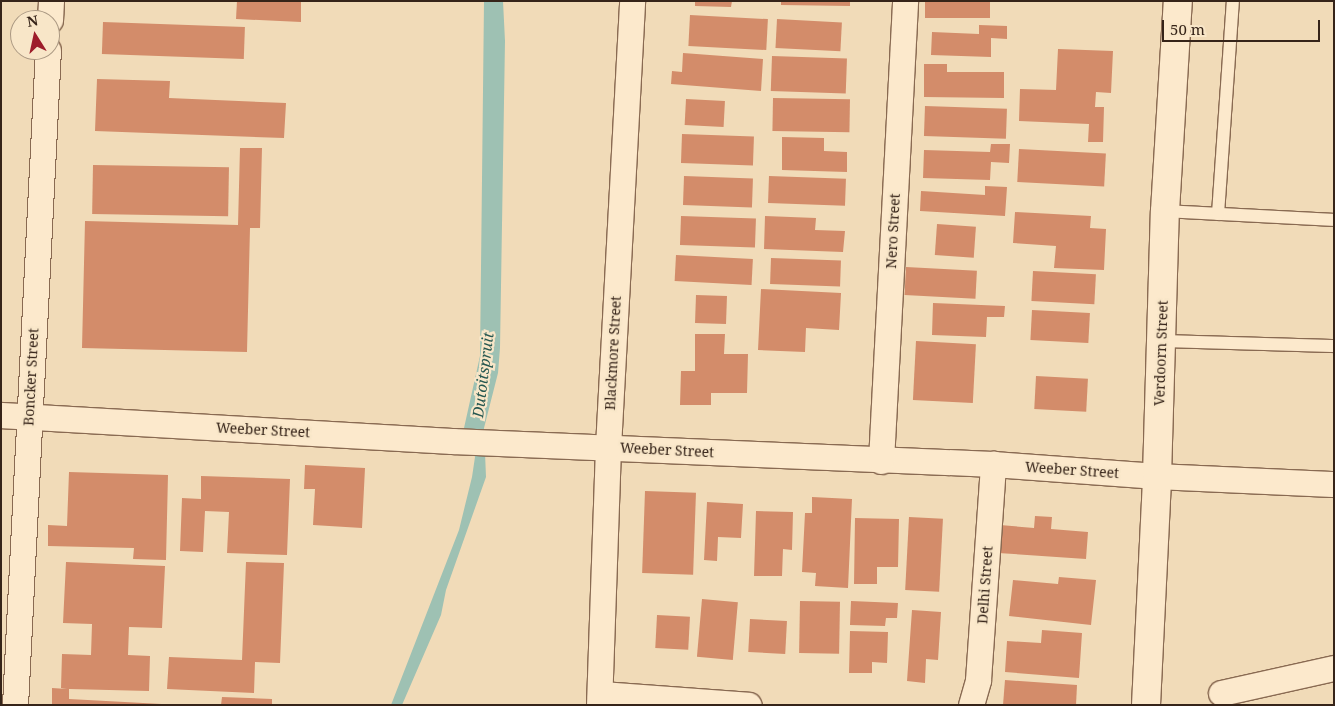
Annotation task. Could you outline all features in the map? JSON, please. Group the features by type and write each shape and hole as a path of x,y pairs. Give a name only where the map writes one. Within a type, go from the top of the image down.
{"street":[{"name":"Blackmore Street","path":"600,699 608,447 632,1"},
{"name":"Nero Street","path":"881,461 905,1"},
{"name":"Verdoorn Street","path":"1146,705 1157,476 1165,211 1178,1"},
{"name":"Boncker Street","path":"15,705 28,416 47,60"},
{"name":"Weeber Street","path":"1,416 452,441 881,461 993,464 1157,476 1334,484"},
{"name":"Delhi Street","path":"971,705 978,680 993,464"},
{"path":"1221,694 1334,668"},
{"path":"600,699 748,705"}],"lane":[{"path":"1218,214 1233,1"},
{"path":"1165,211 1334,220"},
{"path":"1161,341 1334,346"}],"water":[{"name":"Dutoitspruit","path":"484,1 503,1 505,41 500,348 498,373 484,428 486,477 446,590 441,615 402,705 391,705 459,530 475,457 464,428 480,356"}],"building":[{"path":"237,1 301,1 301,22 236,19"},
{"path":"695,1 732,1 731,7 695,6"},
{"path":"781,1 850,1 850,6 781,5"},
{"path":"925,1 990,1 990,18 925,18"},
{"path":"690,15 768,19 766,50 688,46"},
{"path":"777,19 842,22 840,51 775,48"},
{"path":"103,22 245,27 244,59 102,54"},
{"path":"979,25 1007,26 1007,39 991,38 991,57 931,55 932,32 979,34"},
{"path":"1058,49 1113,51 1111,93 1096,92 1095,107 1104,107 1103,142 1088,142 1089,124 1019,121 1020,89 1056,90"},
{"path":"683,53 763,59 761,91 671,84 672,71 682,72"},
{"path":"772,56 847,59 846,94 771,91"},
{"path":"924,64 947,64 947,72 1004,72 1004,98 924,97"},
{"path":"97,79 170,81 169,98 286,103 284,138 95,131"},
{"path":"773,98 850,99 849,132 772,131"},
{"path":"686,99 725,101 724,127 685,125"},
{"path":"925,106 1007,109 1006,139 924,136"},
{"path":"682,134 754,137 753,165 681,163"},
{"path":"782,137 824,138 824,151 847,152 847,172 782,170"},
{"path":"991,144 1010,144 1009,163 991,162 990,180 923,178 924,150 990,152"},
{"path":"240,148 262,148 260,228 250,228 247,352 82,348 85,221 238,225"},
{"path":"1019,149 1106,154 1104,187 1017,182"},
{"path":"93,165 229,167 228,216 92,214"},
{"path":"684,176 753,178 752,207 683,205"},
{"path":"769,176 846,179 845,206 768,203"},
{"path":"985,186 1007,187 1005,216 920,211 921,191 985,195"},
{"path":"1015,212 1091,216 1090,228 1106,229 1104,270 1054,268 1056,246 1013,243"},
{"path":"681,216 756,219 755,248 680,245"},
{"path":"765,216 816,218 815,230 845,231 843,252 764,249"},
{"path":"937,224 976,227 974,258 935,255"},
{"path":"676,255 753,259 752,285 675,281"},
{"path":"771,258 841,260 840,286 770,284"},
{"path":"906,267 977,271 975,299 905,295"},
{"path":"1033,271 1096,274 1094,304 1031,301"},
{"path":"761,289 841,293 839,330 806,328 805,352 758,350"},
{"path":"696,295 727,296 726,324 695,323"},
{"path":"933,303 1005,306 1004,317 987,317 986,337 932,335"},
{"path":"1032,310 1090,313 1088,343 1030,340"},
{"path":"695,334 725,334 724,354 748,354 747,393 711,393 711,405 680,405 681,371 695,371"},
{"path":"916,341 976,344 973,403 913,400"},
{"path":"1036,376 1088,379 1086,412 1034,409"},
{"path":"305,465 365,468 362,528 313,525 315,489 304,489"},
{"path":"69,472 168,475 166,560 133,559 134,548 48,546 48,525 67,526"},
{"path":"201,476 290,479 287,555 227,553 229,512 205,511 203,552 180,551 182,498 201,499"},
{"path":"645,491 696,493 693,575 642,573"},
{"path":"812,497 852,499 848,588 815,586 816,573 802,572 805,513 812,513"},
{"path":"707,502 743,504 741,538 718,537 717,561 704,560"},
{"path":"756,511 793,512 792,550 783,549 782,576 754,576"},
{"path":"1035,516 1052,517 1051,529 1088,532 1086,559 998,553 1000,525 1034,528"},
{"path":"909,517 943,519 939,592 905,590"},
{"path":"855,518 899,519 898,567 877,567 877,584 854,584"},
{"path":"66,562 165,566 162,628 129,627 128,655 150,656 149,691 69,689 69,699 180,705 52,705 52,688 67,689 61,688 62,654 91,655 92,624 63,623"},
{"path":"246,562 284,563 280,663 255,662 254,693 167,689 169,657 242,660"},
{"path":"1059,577 1096,580 1091,625 1009,616 1013,580 1058,584"},
{"path":"702,599 738,602 733,660 697,657"},
{"path":"800,601 840,602 839,654 799,653"},
{"path":"851,601 898,603 897,618 886,618 885,626 850,625"},
{"path":"912,610 941,612 938,660 926,659 925,683 907,681"},
{"path":"657,615 690,617 688,650 655,648"},
{"path":"750,619 787,621 785,654 748,652"},
{"path":"1042,630 1082,633 1079,678 1005,672 1007,641 1041,643"},
{"path":"850,631 888,632 887,663 872,662 872,673 849,673"},
{"path":"1005,680 1077,685 1076,705 1003,705"},
{"path":"222,697 272,699 272,705 221,705"}]}
